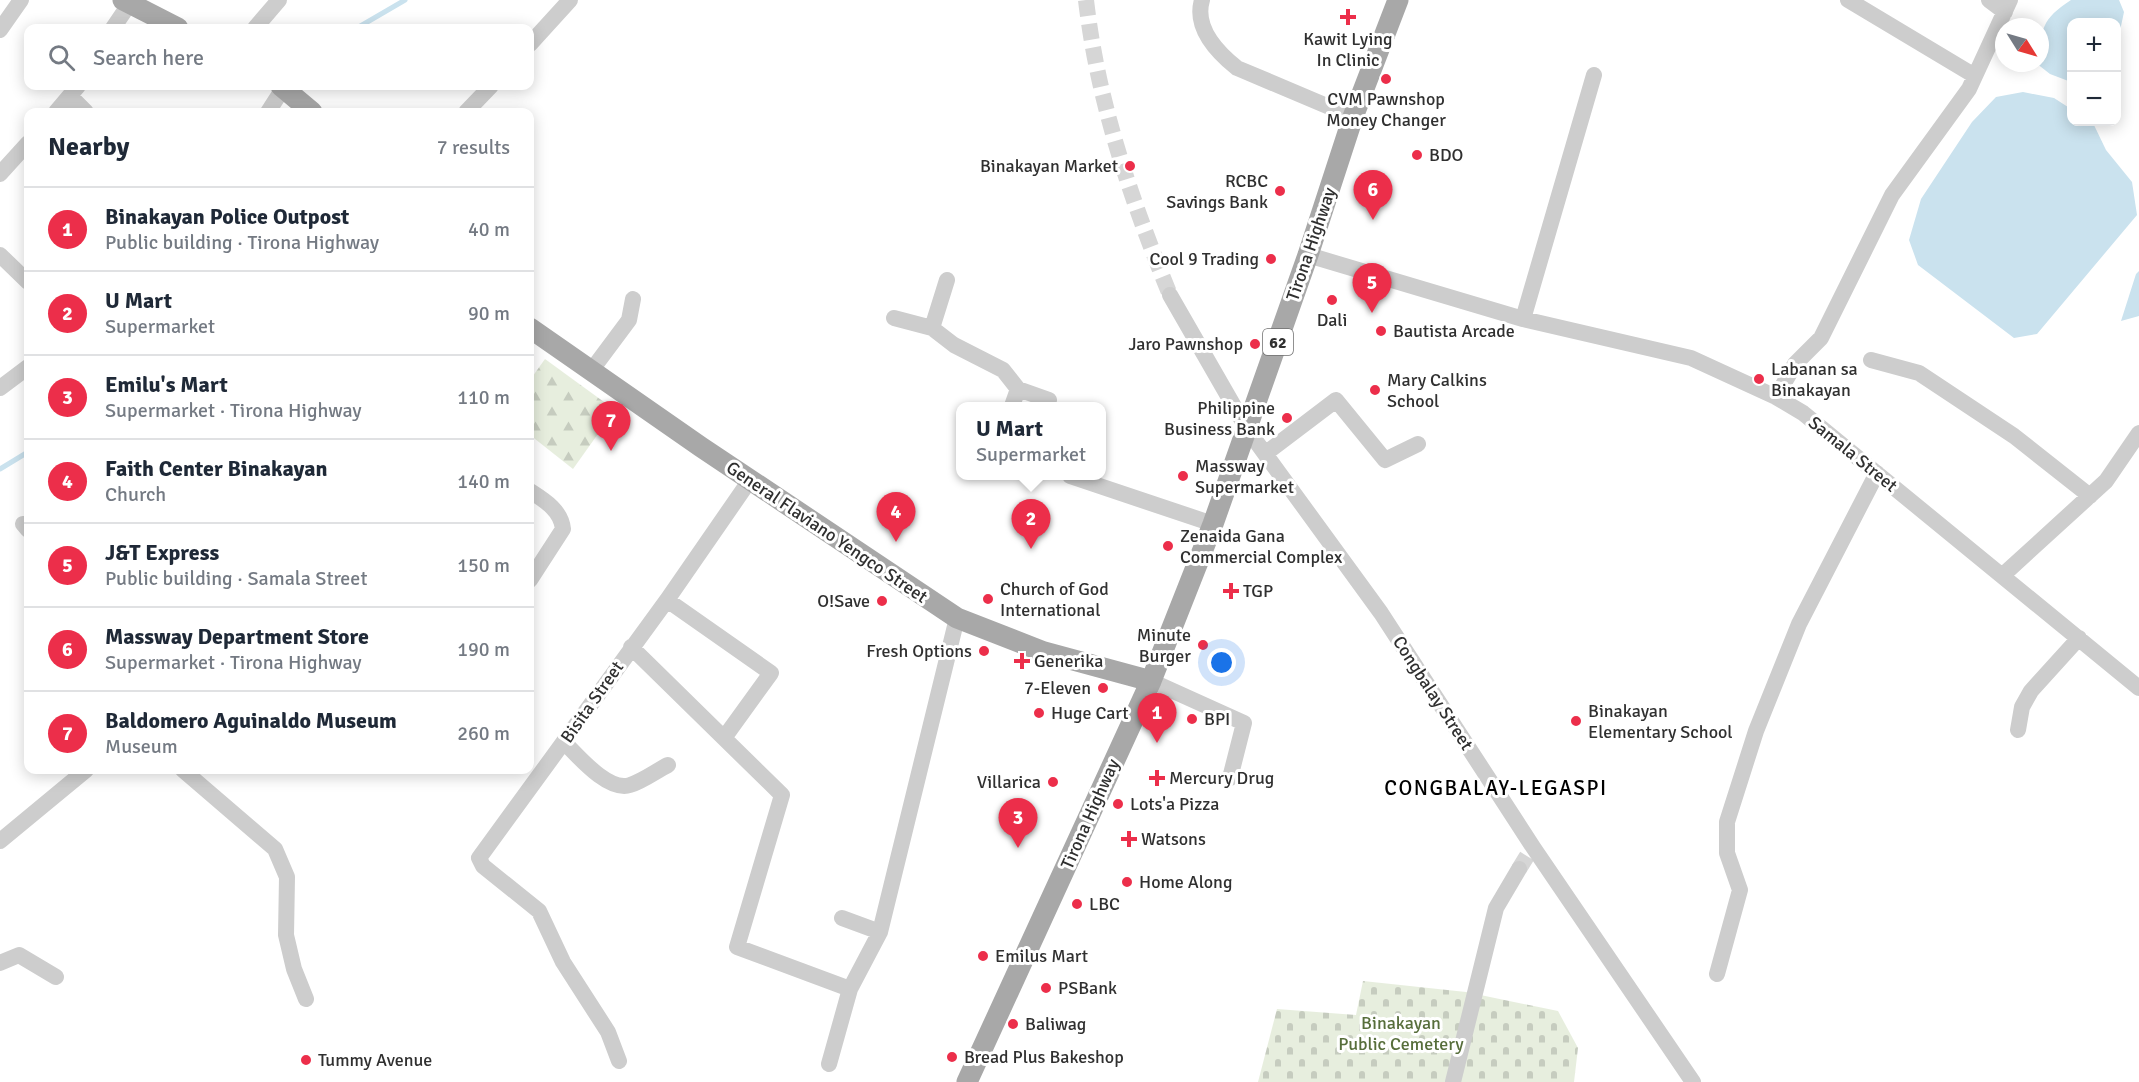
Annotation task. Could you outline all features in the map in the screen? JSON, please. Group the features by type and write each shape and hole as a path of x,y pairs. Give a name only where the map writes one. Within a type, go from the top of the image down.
{"main road":[{"name":"Tirona Highway","path":"967,1082 1151,681 1213,524 1308,255 1353,117 1398,0"},
{"path":"126,2 170,24"},
{"path":"287,90 308,108"},
{"name":"General Flaviano Yengco Street","path":"534,330 750,480 957,618 1044,652 1151,681"}],"street":[{"path":"0,30 21,0"},
{"path":"258,24 279,0"},
{"path":"534,40 570,0"},
{"path":"1202,0 1201,15 1205,32 1222,57 1237,68 1353,117"},
{"path":"1848,0 1975,76"},
{"path":"1776,397 1795,364 1821,338 1892,195 1969,89 2008,6 1989,0"},
{"path":"115,24 126,2"},
{"path":"1523,319 1594,75"},
{"path":"270,108 281,90"},
{"path":"470,108 487,90"},
{"path":"59,108 74,91 84,108"},
{"path":"0,174 24,154"},
{"path":"0,255 24,278"},
{"name":"Samala Street","path":"1308,255 1523,319 1691,358 1776,397 1803,413 2139,688"},
{"path":"932,328 947,280"},
{"name":"Congbalay Street","path":"1170,295 1247,429 1381,614 1526,857 1693,1082"},
{"path":"591,371 629,320 633,299"},
{"path":"894,318 932,328 954,345 1003,370 1018,389 1048,400 1048,402"},
{"path":"1871,360 1919,373 2014,436 2090,496"},
{"path":"2,384 24,370"},
{"path":"1013,402 1018,389"},
{"path":"1266,453 1336,400 1385,460 1418,444"},
{"path":"2003,575 2106,481 2139,433"},
{"path":"1717,974 1740,890 1727,853 1727,822 1756,731 1799,624 1877,473"},
{"name":"Bisita Street","path":"619,1061 608,1032 563,962 539,911 483,866 480,858 667,600 750,480"},
{"path":"1082,480 1213,524"},
{"path":"534,494 556,511 562,520 563,529 534,574"},
{"path":"667,600 771,673 724,738"},
{"path":"829,1064 850,989 880,932 957,618"},
{"path":"2018,730 2022,707 2031,691 2079,638"},
{"path":"631,647 783,795 737,947 850,989"},
{"path":"1151,681 1244,723 1230,778"},
{"path":"564,742 596,773 621,786 630,785 668,765"},
{"path":"0,841 81,774"},
{"path":"188,774 275,849 287,877 286,935 294,969 306,999"},
{"path":"1453,1082 1496,908 1526,857"},
{"path":"842,918 880,932"},
{"path":"0,963 19,955 56,977"}],"green space":[{"path":"545,359 615,410 573,469 534,438 534,374"},
{"name":"Binakayan Public Cemetery","path":"1363,981 1466,992 1558,1011 1578,1048 1574,1082 1258,1082 1277,1009 1356,1015"}],"water":[{"path":"2071,0 2119,0 2124,12 2121,26 2121,18 2067,18 2067,80 2047,72 2049,18"},
{"path":"2023,92 2054,98 2067,106 2067,126 2094,126 2106,150 2132,182 2137,215 2037,334 2014,338 1918,265 1909,240 1921,199 1972,122 1996,97"},
{"path":"2139,271 2139,316 2121,321 2136,274"}],"waterway":[{"path":"364,24 405,0"},
{"path":"0,469 24,454"}],"tunnel":[{"path":"1086,0 1091,39 1118,150 1129,187 1170,295"},
{"path":"1519,869 1527,856"}],"place":[{"name":"Kawit Lying In Clinic","path":"1348,17"},
{"name":"CVM Pawnshop Money Changer","path":"1386,79"},
{"name":"BDO","path":"1417,155"},
{"name":"Binakayan Market","path":"1130,166"},
{"name":"RCBC Savings Bank","path":"1280,191"},
{"name":"Massway Department Store","path":"1373,220"},
{"name":"Cool 9 Trading","path":"1271,259"},
{"name":"Dali","path":"1332,300"},
{"name":"J&T Express","path":"1372,313"},
{"name":"Bautista Arcade","path":"1381,331"},
{"name":"Jaro Pawnshop","path":"1255,344"},
{"name":"Labanan sa Binakayan","path":"1759,379"},
{"name":"Mary Calkins School","path":"1375,390"},
{"name":"Philippine Business Bank","path":"1287,418"},
{"name":"Baldomero Aguinaldo Museum","path":"611,451"},
{"name":"Massway Supermarket","path":"1183,476"},
{"name":"Faith Center Binakayan","path":"896,542"},
{"name":"Zenaida Gana Commercial Complex","path":"1168,546"},
{"name":"U Mart","path":"1031,549"},
{"name":"TGP","path":"1231,591"},
{"name":"Church of God International","path":"988,599"},
{"name":"O!Save","path":"882,601"},
{"name":"Minute Burger","path":"1203,645"},
{"name":"Fresh Options","path":"984,651"},
{"name":"Generika","path":"1022,661"},
{"name":"7-Eleven","path":"1103,688"},
{"name":"Huge Cart","path":"1039,713"},
{"name":"BPI","path":"1192,719"},
{"name":"Binakayan Elementary School","path":"1576,721"},
{"name":"Binakayan Police Outpost","path":"1157,743"},
{"name":"Mercury Drug","path":"1157,778"},
{"name":"Villarica","path":"1053,782"},
{"name":"Lots'a Pizza","path":"1118,804"},
{"name":"Watsons","path":"1129,839"},
{"name":"Emilu's Mart","path":"1018,848"},
{"name":"Home Along","path":"1127,882"},
{"name":"LBC","path":"1077,904"},
{"name":"Emilus Mart","path":"983,956"},
{"name":"PSBank","path":"1046,988"},
{"name":"Baliwag","path":"1013,1024"},
{"name":"Bread Plus Bakeshop","path":"952,1057"},
{"name":"Tummy Avenue","path":"306,1060"}],"district":[{"name":"CONGBALAY-LEGASPI","path":"1496,788"}]}
